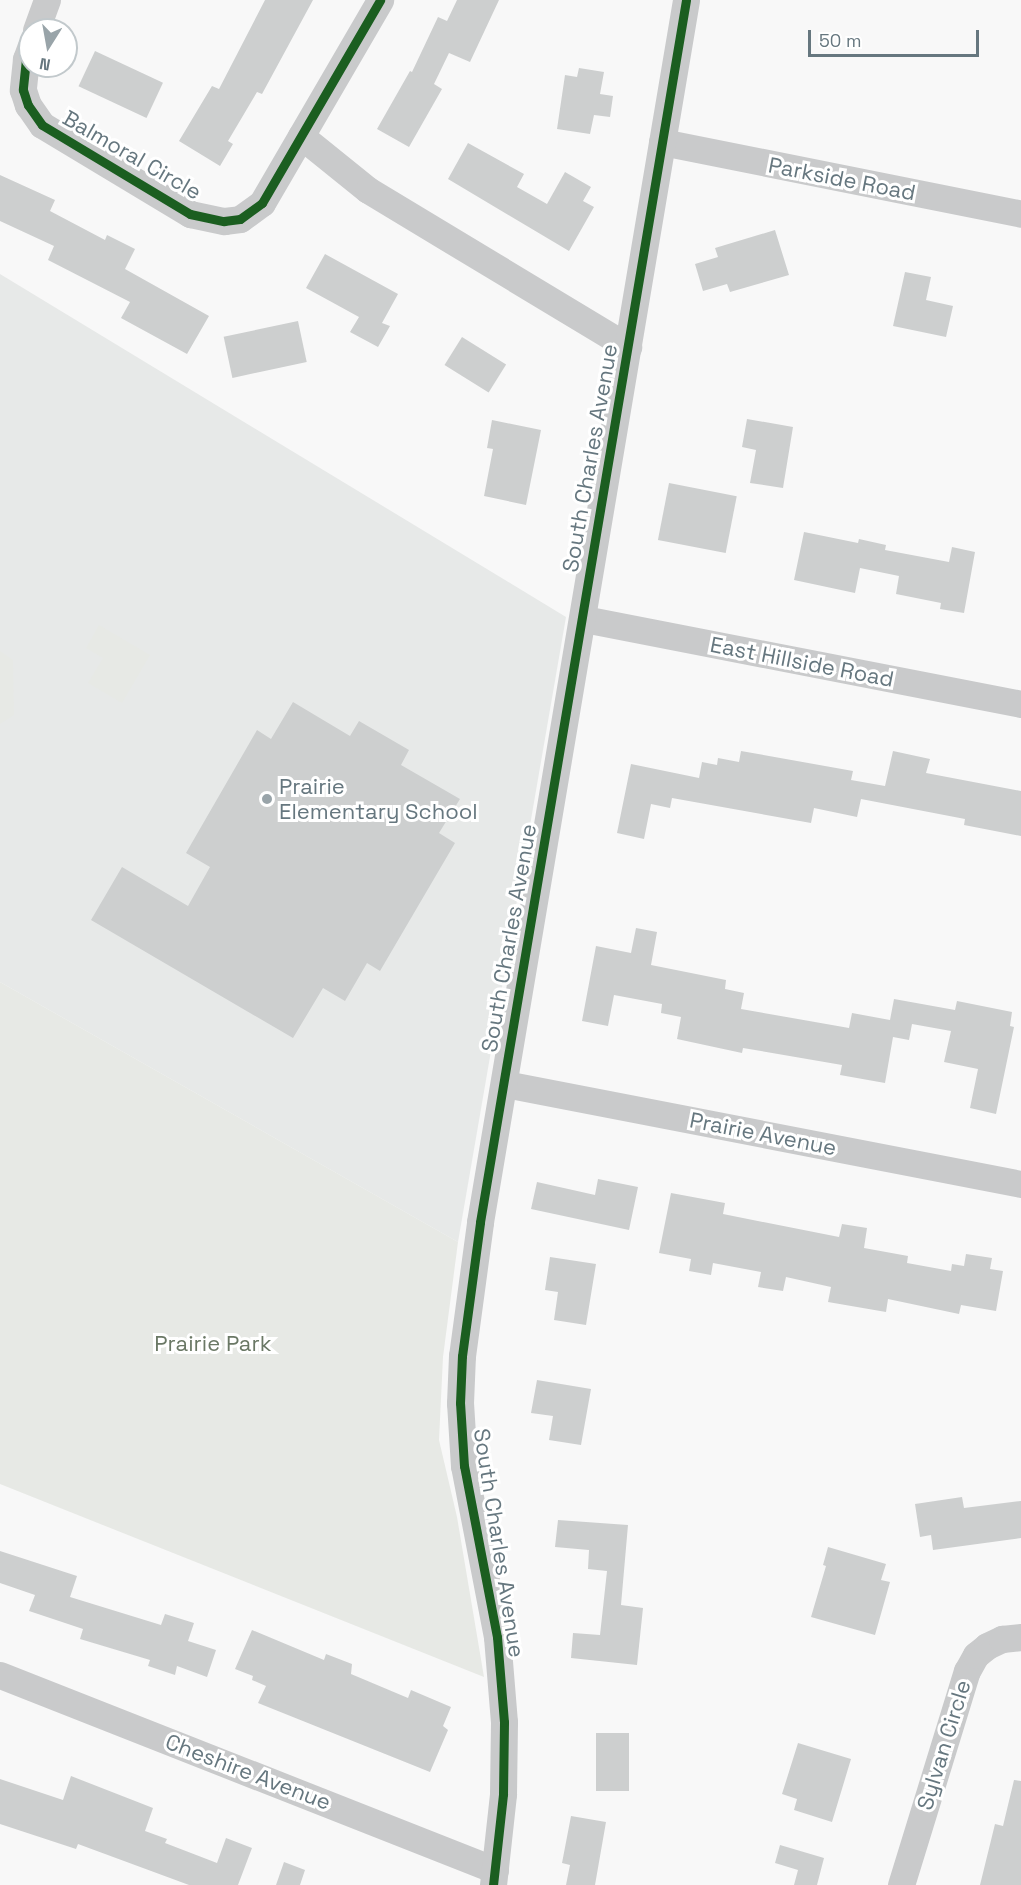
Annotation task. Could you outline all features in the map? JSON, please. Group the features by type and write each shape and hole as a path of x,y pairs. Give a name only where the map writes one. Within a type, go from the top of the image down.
{"street":[{"path":"40,18 47,0"},
{"name":"Balmoral Circle","path":"24,78 23,90 28,105 42,125 190,214 224,221 240,219 262,203 380,0"},
{"name":"South Charles Avenue","path":"494,1877 503,1794 503,1711 497,1637 464,1466 460,1403 462,1356 471,1283 686,0"},
{"path":"301,136 368,190 628,346"},
{"name":"Parkside Road","path":"662,142 1021,214"},
{"name":"East Hillside Road","path":"584,619 1021,704"},
{"name":"Prairie Avenue","path":"505,1084 1021,1184"},
{"name":"Sylvan Circle","path":"901,1885 967,1671 976,1655 987,1646 1002,1639 1021,1637"},
{"name":"Cheshire Avenue","path":"0,1675 494,1877"}],"shaded area":[{"name":"Prairie Elementary School","path":"0,274 566,617 458,1242 0,982"}],"green space":[{"path":"99,625 150,655 122,703 88,683 103,658 86,648"},
{"path":"0,651 13,660 14,715 0,724"},
{"name":"Prairie Park","path":"0,982 458,1242 443,1357 439,1440 457,1517 484,1677 0,1484"}],"building":[{"path":"265,0 313,0 262,94 257,92 228,141 233,144 220,166 179,141 212,86 219,89"},
{"path":"457,0 499,0 470,62 449,53 434,84 442,89 409,147 377,129 410,71 412,72 438,17 447,21"},
{"path":"95,51 163,83 146,118 79,86"},
{"path":"579,68 604,72 600,94 613,96 610,117 594,115 590,134 557,129 565,75 577,77"},
{"path":"468,143 524,174 517,187 547,204 565,172 591,187 583,201 594,207 569,251 448,179"},
{"path":"0,175 55,200 50,211 105,240 107,235 135,249 125,269 209,316 187,354 121,318 130,302 48,260 54,246 0,221"},
{"path":"775,230 789,275 730,292 727,284 703,291 695,264 718,257 715,248"},
{"path":"325,254 398,294 382,323 390,326 378,347 350,332 359,317 306,288"},
{"path":"905,272 931,277 926,300 953,306 946,337 893,326"},
{"path":"298,321 307,362 232,378 224,337"},
{"path":"462,337 506,365 489,393 445,365"},
{"path":"747,419 793,427 783,488 750,483 756,450 742,447"},
{"path":"492,420 541,430 526,505 484,496 493,449 487,448"},
{"path":"669,483 737,496 726,553 658,540"},
{"path":"804,532 858,543 859,539 886,545 885,550 949,562 952,547 975,552 964,613 940,609 941,603 896,594 899,576 860,568 855,593 794,580"},
{"path":"293,702 350,736 359,721 409,750 401,765 460,799 439,833 455,843 380,971 367,963 345,1001 323,988 293,1038 91,920 122,867 188,906 210,867 186,853 257,730 271,739"},
{"path":"741,751 853,771 851,780 885,786 893,751 930,759 926,773 1021,791 1021,836 964,825 965,819 861,799 857,817 814,808 811,823 672,798 670,808 651,804 644,839 617,833 631,764 699,778 702,762 717,765 718,758 739,762"},
{"path":"636,928 657,932 651,965 726,980 725,989 744,993 741,1009 849,1028 852,1013 890,1020 894,999 955,1010 957,1001 1012,1012 1010,1026 1014,1027 996,1114 970,1108 978,1069 944,1062 951,1031 912,1024 909,1040 893,1037 885,1083 840,1075 842,1065 743,1048 742,1053 677,1039 681,1017 661,1013 662,1004 614,995 608,1026 582,1021 596,946 631,953"},
{"path":"598,1179 638,1187 629,1230 531,1209 537,1182 595,1195"},
{"path":"671,1193 725,1203 723,1214 839,1237 842,1224 867,1228 864,1248 908,1256 907,1263 951,1271 952,1264 964,1266 966,1254 992,1258 990,1269 1003,1271 996,1311 961,1305 959,1314 888,1299 886,1312 828,1302 831,1287 786,1277 783,1291 758,1287 761,1272 713,1263 711,1275 689,1271 691,1259 659,1253"},
{"path":"550,1257 596,1264 586,1325 554,1320 558,1292 545,1290"},
{"path":"537,1380 591,1389 581,1445 549,1440 553,1416 531,1413"},
{"path":"962,1497 964,1508 1021,1501 1021,1538 933,1550 931,1535 920,1537 915,1504"},
{"path":"558,1520 628,1525 621,1605 643,1608 637,1665 571,1658 573,1633 600,1635 607,1571 588,1569 589,1550 555,1547"},
{"path":"828,1547 886,1564 881,1580 890,1582 875,1635 811,1617 826,1566 823,1565"},
{"path":"0,1551 77,1576 70,1597 161,1625 165,1614 194,1623 188,1641 216,1650 207,1677 177,1666 175,1675 148,1666 150,1660 80,1639 83,1629 29,1611 35,1595 0,1583"},
{"path":"252,1630 324,1660 326,1654 352,1664 351,1674 408,1698 411,1690 451,1707 443,1726 448,1730 430,1772 258,1703 266,1686 252,1680 253,1676 235,1669"},
{"path":"596,1733 629,1733 629,1791 596,1791"},
{"path":"798,1743 851,1759 832,1822 794,1810 797,1799 782,1794"},
{"path":"71,1776 153,1808 145,1831 167,1839 165,1843 217,1863 226,1838 252,1848 238,1885 189,1885 78,1844 76,1849 0,1824 0,1779 63,1800"},
{"path":"1014,1780 1021,1781 1021,1885 980,1885 995,1824 1003,1826"},
{"path":"571,1816 606,1822 595,1885 566,1885 570,1865 562,1863"},
{"path":"780,1845 824,1858 817,1885 794,1885 798,1870 775,1863"},
{"path":"284,1862 305,1870 300,1885 276,1885"}],"cycle path":[{"path":"24,78 23,90 28,105 42,125 190,214 224,221 240,219 262,203 380,0"},
{"path":"493,1885 503,1794 504,1722 497,1637 464,1466 460,1403 462,1356 480,1222 686,0"}],"place":[{"name":"Prairie Elementary School","path":"267,799"}]}
